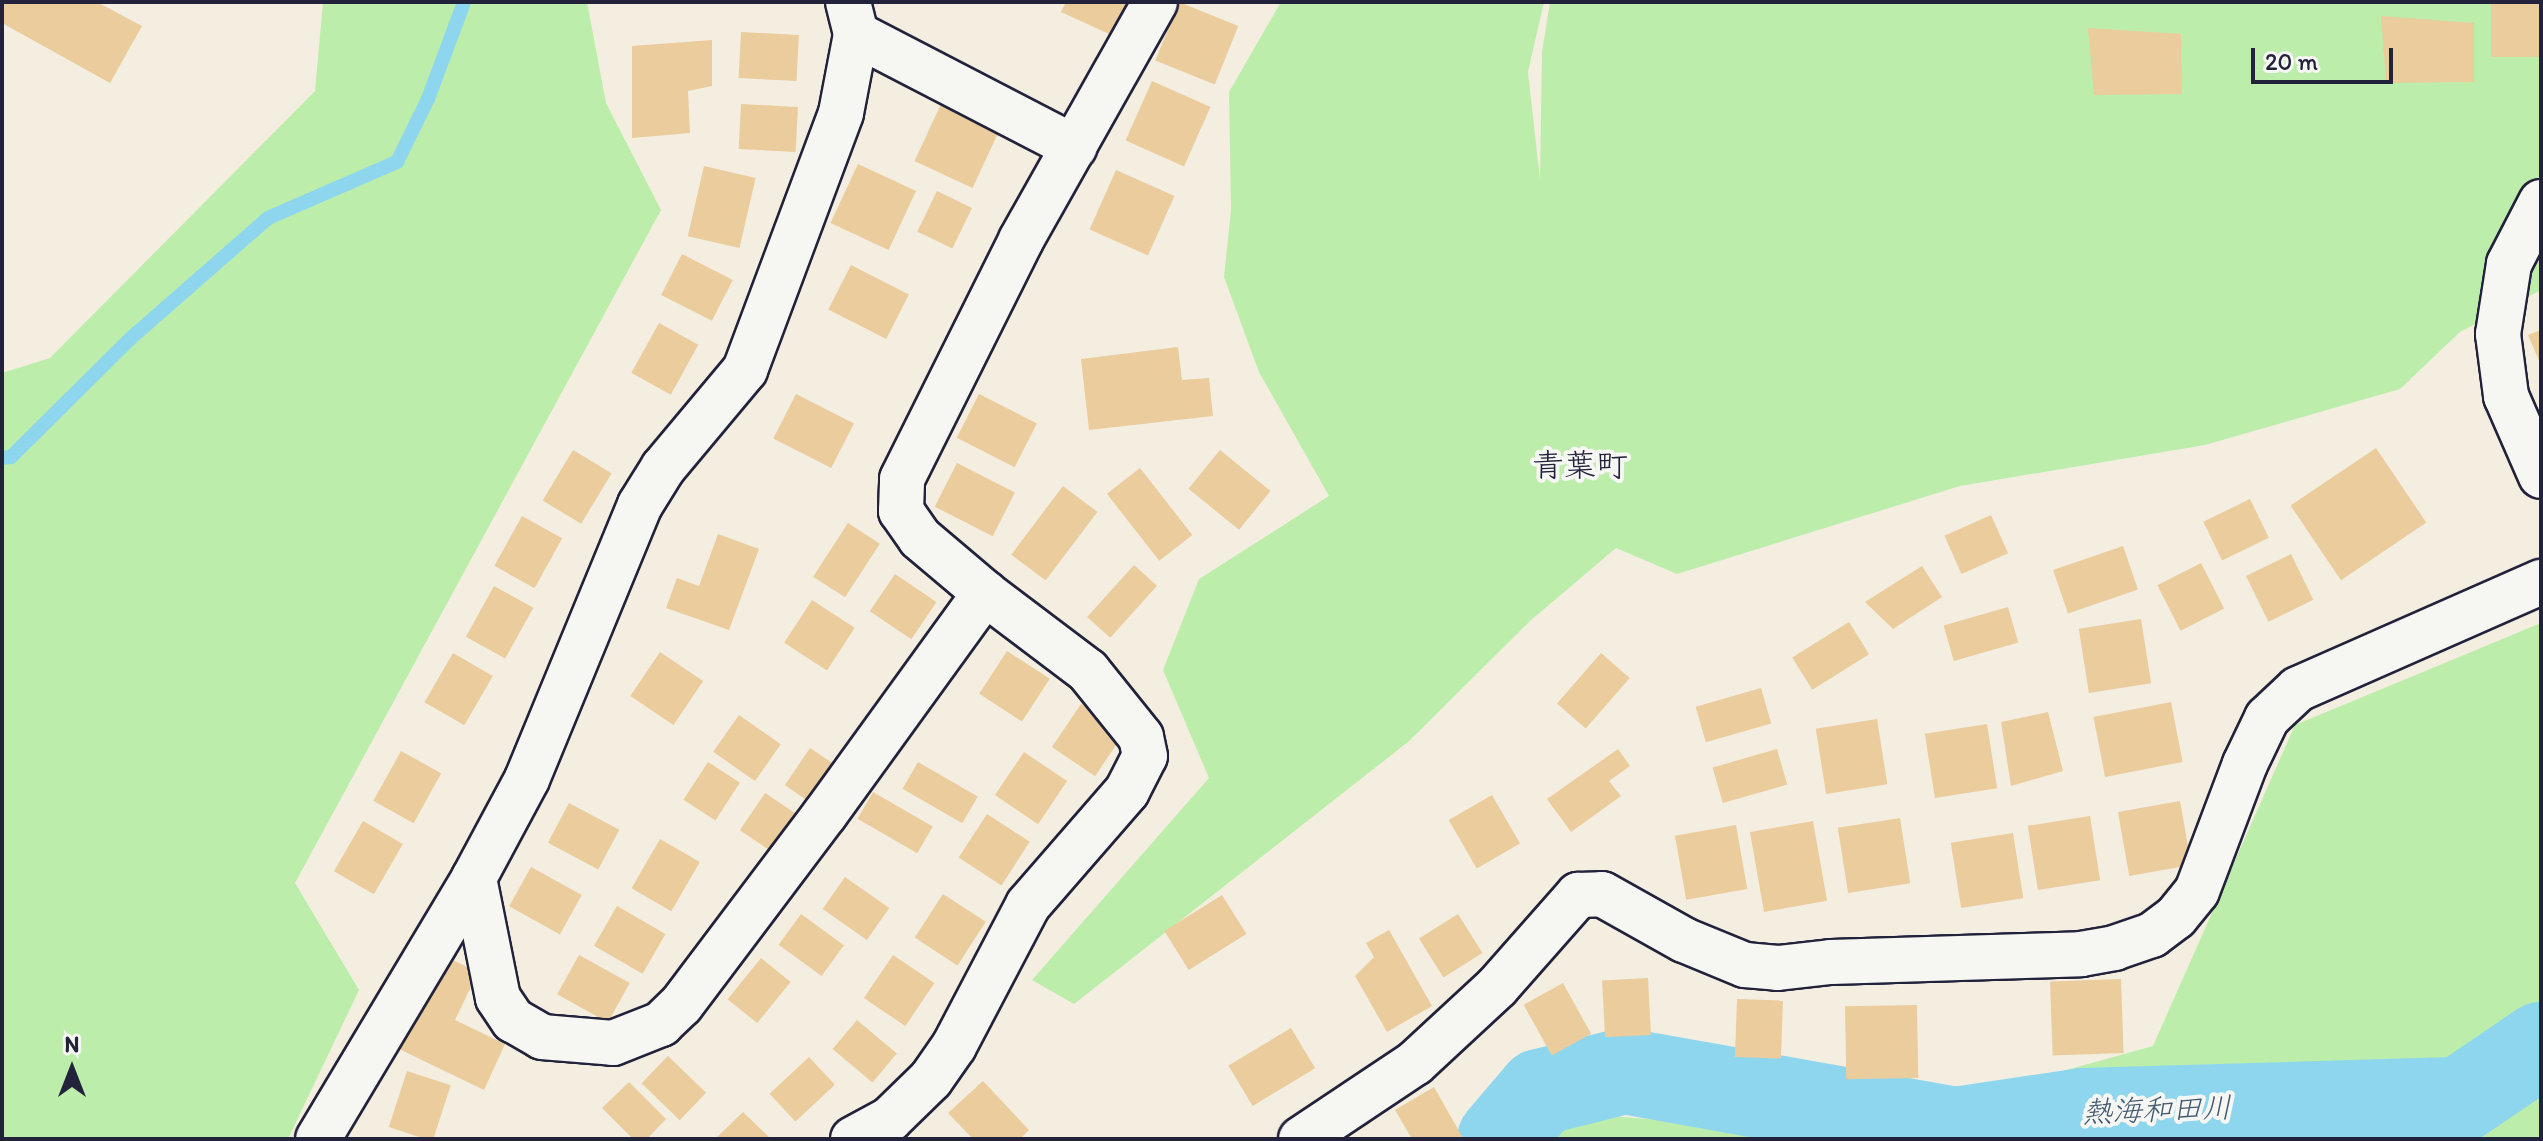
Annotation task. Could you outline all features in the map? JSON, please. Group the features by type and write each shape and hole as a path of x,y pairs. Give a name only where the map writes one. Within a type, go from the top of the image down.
{"street":[{"path":"853,1139 890,1119 931,1079 954,1046 1028,905 1127,791 1145,756 1141,737 1088,671 985,593 920,538 901,511 902,479 1021,240 1155,2"},
{"path":"318,1139 474,878 527,779 640,505 663,468 745,370 841,113 852,18 1074,147"},
{"path":"2541,202 2509,264 2498,334 2506,396 2541,476"},
{"path":"1301,1139 1415,1063 1497,987 1578,895 1602,894 1684,940 1745,965 1778,968 1831,962 2081,954 2152,935 2176,917 2197,891 2245,764 2267,718 2298,689 2541,582"},
{"path":"474,878 498,998 513,1020 542,1037 613,1043 661,1024 681,1005 825,814 985,593"}],"green space":[{"path":"323,2 587,2 606,103 661,210 295,883 359,990 288,1139 2,1139 2,373 50,358 315,91"},
{"path":"1281,2 1544,2 1528,72 1540,179 1542,52 1550,2 2541,2 2541,290 2460,332 2400,389 2205,445 1960,486 1677,574 1616,548 1530,621 1408,742 1074,1004 1032,980 1209,778 1163,670 1199,579 1329,496 1259,372 1224,277 1231,210 1229,92"},
{"path":"2541,623 2541,1139 1535,1139 1560,1112 1836,1134 2153,1046 2295,725"}],"building":[{"path":"2,2 97,2 142,26 110,83 2,23"},
{"path":"1066,2 1137,2 1120,39 1061,12"},
{"path":"1179,2 1238,26 1215,84 1155,60"},
{"path":"2491,2 2541,2 2541,57 2491,57"},
{"path":"2381,16 2474,23 2474,82 2386,83"},
{"path":"2088,28 2181,34 2182,94 2094,95"},
{"path":"741,32 799,35 797,81 739,78"},
{"path":"712,40 712,86 688,91 690,133 632,138 632,46"},
{"path":"1152,81 1210,107 1184,166 1126,140"},
{"path":"942,102 1000,129 973,188 915,161"},
{"path":"741,104 798,107 796,152 739,149"},
{"path":"858,164 916,191 889,250 831,223"},
{"path":"704,166 756,178 739,248 688,236"},
{"path":"1116,170 1174,196 1148,255 1090,229"},
{"path":"937,191 972,208 952,249 917,231"},
{"path":"682,254 733,280 712,321 661,295"},
{"path":"851,265 909,295 886,339 828,310"},
{"path":"659,323 698,345 671,395 631,373"},
{"path":"2541,330 2541,365 2528,335"},
{"path":"1178,347 1182,380 1209,378 1213,416 1089,430 1081,359"},
{"path":"796,394 854,424 831,468 773,439"},
{"path":"979,394 1037,424 1015,467 957,438"},
{"path":"2376,448 2426,523 2341,580 2291,506"},
{"path":"573,450 612,473 581,524 543,501"},
{"path":"1220,450 1271,491 1239,530 1189,489"},
{"path":"957,463 1015,493 993,536 935,507"},
{"path":"1140,468 1192,535 1159,561 1107,494"},
{"path":"1063,486 1097,512 1046,581 1011,555"},
{"path":"2250,499 2269,538 2222,560 2203,522"},
{"path":"1991,515 2008,553 1961,574 1944,536"},
{"path":"522,516 562,538 535,588 494,566"},
{"path":"848,523 880,544 845,597 813,577"},
{"path":"718,534 759,549 729,630 666,608 677,578 699,586"},
{"path":"2123,546 2138,589 2068,614 2053,570"},
{"path":"2291,554 2313,600 2268,622 2246,576"},
{"path":"2201,563 2224,608 2180,631 2157,585"},
{"path":"1134,565 1157,586 1110,638 1087,617"},
{"path":"1922,566 1942,597 1893,629 1865,602"},
{"path":"895,574 936,602 911,639 870,611"},
{"path":"494,586 533,608 505,659 466,637"},
{"path":"812,600 855,628 827,671 784,643"},
{"path":"2008,607 2018,643 1954,661 1944,625"},
{"path":"2141,619 2151,683 2089,693 2079,629"},
{"path":"1849,622 1869,654 1812,690 1792,658"},
{"path":"1007,651 1050,679 1022,722 979,694"},
{"path":"660,652 703,681 673,725 630,696"},
{"path":"453,653 493,676 464,725 424,702"},
{"path":"1601,653 1630,678 1586,728 1557,704"},
{"path":"1761,688 1771,724 1706,742 1696,707"},
{"path":"2171,702 2183,762 2105,777 2093,717"},
{"path":"1081,704 1124,733 1095,776 1052,747"},
{"path":"2048,712 2063,771 2011,786 2001,722"},
{"path":"739,715 781,744 755,781 713,752"},
{"path":"1877,719 1887,784 1826,794 1816,729"},
{"path":"1987,724 1997,788 1935,798 1925,734"},
{"path":"810,748 843,770 818,808 785,785"},
{"path":"1618,749 1630,766 1609,781 1621,796 1571,832 1547,799"},
{"path":"1777,749 1787,785 1723,803 1713,767"},
{"path":"401,751 441,773 414,823 373,801"},
{"path":"1024,752 1067,781 1038,824 995,795"},
{"path":"708,762 740,783 715,820 683,800"},
{"path":"918,762 978,796 962,823 902,789"},
{"path":"873,792 933,826 917,853 858,819"},
{"path":"765,793 798,815 773,853 740,830"},
{"path":"1492,795 1520,843 1477,868 1449,820"},
{"path":"2180,801 2191,865 2129,876 2118,812"},
{"path":"569,803 619,830 598,869 548,843"},
{"path":"987,814 1030,842 1001,885 959,858"},
{"path":"2090,816 2100,880 2038,890 2028,826"},
{"path":"1900,818 1910,883 1848,893 1838,828"},
{"path":"363,821 403,844 374,894 334,871"},
{"path":"1813,821 1827,901 1764,912 1750,832"},
{"path":"1736,825 1747,889 1686,900 1675,836"},
{"path":"2013,833 2023,898 1961,908 1951,843"},
{"path":"660,839 700,862 671,911 632,888"},
{"path":"531,867 582,895 560,934 509,906"},
{"path":"845,877 889,908 867,940 823,909"},
{"path":"943,894 986,922 957,965 915,938"},
{"path":"1222,895 1246,934 1189,970 1164,931"},
{"path":"617,906 665,934 642,974 594,946"},
{"path":"801,914 844,945 822,976 779,945"},
{"path":"1458,914 1482,953 1443,977 1419,938"},
{"path":"1389,930 1432,1006 1387,1032 1355,976 1374,957 1366,943"},
{"path":"579,955 630,983 608,1022 557,994"},
{"path":"893,955 934,983 905,1026 864,998"},
{"path":"444,956 478,972 455,1020 505,1044 484,1090 399,1049"},
{"path":"761,958 791,982 757,1023 728,999"},
{"path":"1648,978 1651,1035 1605,1037 1602,980"},
{"path":"2121,979 2124,1053 2053,1055 2050,981"},
{"path":"1563,983 1591,1034 1552,1056 1524,1005"},
{"path":"1737,999 1783,1001 1781,1059 1735,1057"},
{"path":"1917,1005 1918,1078 1846,1079 1845,1006"},
{"path":"857,1020 897,1053 872,1083 833,1049"},
{"path":"1291,1028 1315,1068 1253,1106 1228,1066"},
{"path":"668,1056 706,1093 680,1120 642,1083"},
{"path":"809,1057 835,1085 795,1122 770,1094"},
{"path":"407,1071 451,1085 433,1139 389,1127"},
{"path":"983,1081 1029,1130 1020,1139 973,1139 948,1113"},
{"path":"629,1082 666,1119 647,1139 633,1139 602,1108"},
{"path":"1434,1087 1463,1138 1412,1139 1395,1110"},
{"path":"743,1112 771,1139 715,1139"}],"waterway":[{"path":"2,458 11,457 131,338 268,218 397,162 428,99 464,2"},
{"name":"熱海和田川","path":"1500,1139 1540,1092 1624,1071 1955,1130 2083,1111 2460,1100 2541,1045"}],"district":[{"name":"青葉町","path":"1580,465"}]}
